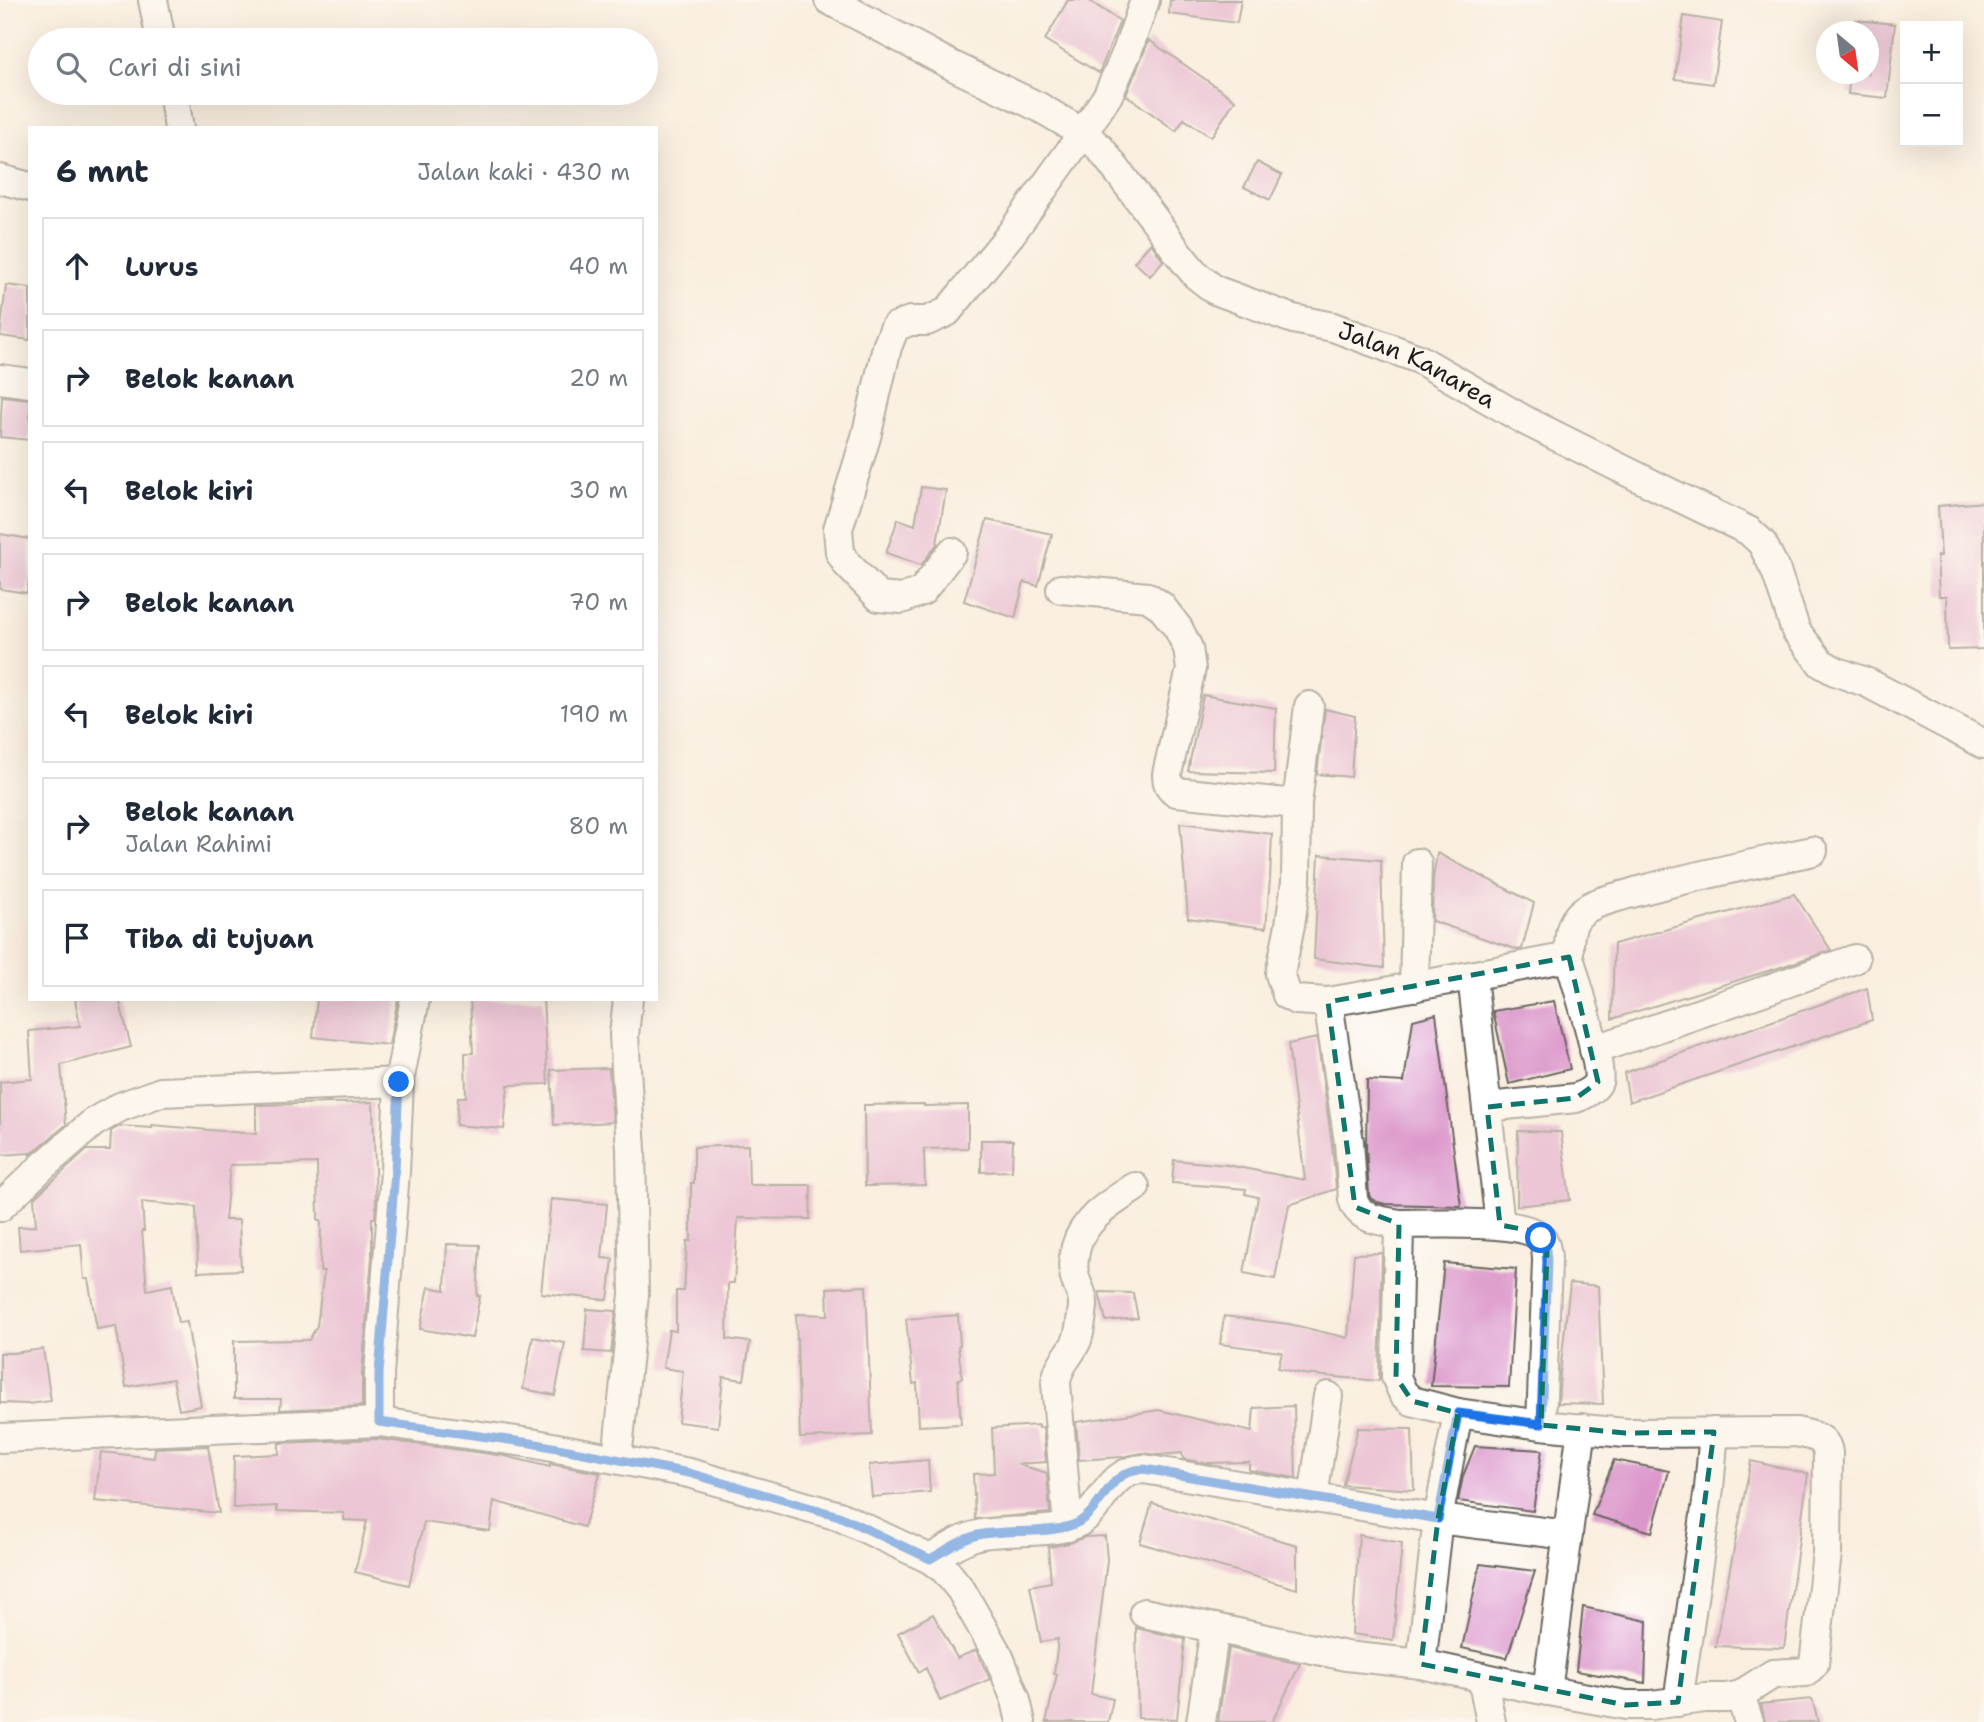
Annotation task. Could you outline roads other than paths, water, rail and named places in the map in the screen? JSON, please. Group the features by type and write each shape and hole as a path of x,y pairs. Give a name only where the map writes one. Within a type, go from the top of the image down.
{"street":[{"path":"153,0 159,28"},
{"name":"Jalan Kanarea","path":"829,0 868,9 953,66 1039,107 1083,133 1100,148 1178,254 1196,275 1215,290 1293,319 1333,327 1419,359 1526,421 1749,531 1762,542 1776,571 1796,631 1821,663 1868,683 1984,744"},
{"path":"952,552 922,591 902,599 879,597 847,564 840,552 838,528 866,437 887,347 895,327 902,323 934,319 947,312 1010,235 1108,94 1127,52 1145,0"},
{"path":"175,105 179,126"},
{"path":"0,179 28,186"},
{"path":"0,379 28,383"},
{"path":"1061,590 1148,597 1161,606 1178,628 1188,648 1191,669 1167,774 1167,781 1172,789 1177,792 1297,804"},
{"path":"1309,706 1297,804 1296,881 1280,974 1287,995 1296,1000 1328,1002 1569,957"},
{"path":"1487,1107 1576,1098 1598,1083 1600,1075 1569,957 1573,921 1582,911 1595,904 1662,884 1813,851"},
{"path":"1414,987 1417,863"},
{"path":"1594,1049 1855,959"},
{"path":"1472,976 1500,1225"},
{"path":"379,1422 379,1374 399,1082 415,1001"},
{"path":"617,1459 634,1294 631,1150 624,1035 628,1001"},
{"path":"1328,1002 1349,1142 1355,1207 1360,1213 1399,1224 1500,1225 1532,1231 1541,1238 1546,1250 1541,1424"},
{"path":"0,1208 94,1122 120,1107 161,1092 399,1082"},
{"path":"1068,1527 1056,1383 1057,1370 1077,1339 1084,1305 1084,1297 1075,1281 1072,1261 1080,1234 1087,1223 1135,1187"},
{"path":"1144,1614 1346,1656 1421,1664 1626,1705 1651,1705 1740,1695 1771,1675 1806,1672 1814,1664 1827,1553 1827,1447 1822,1440 1796,1432 1625,1433 1458,1413 1412,1401 1403,1393 1396,1377 1399,1224"},
{"path":"1313,1498 1328,1396"},
{"path":"1421,1664 1438,1519 1458,1413"},
{"path":"0,1438 379,1422 531,1443 689,1473 839,1516 930,1559 945,1570 961,1590 999,1657 1016,1700 1021,1722"},
{"path":"1548,1691 1582,1428"},
{"path":"1678,1702 1709,1488 1714,1432"},
{"path":"930,1559 978,1535 1068,1527 1084,1518 1119,1477 1144,1469 1438,1519 1569,1535"},
{"path":"1201,1722 1215,1628"},
{"path":"1482,1677 1491,1722"},
{"path":"1740,1695 1749,1722"}]}
